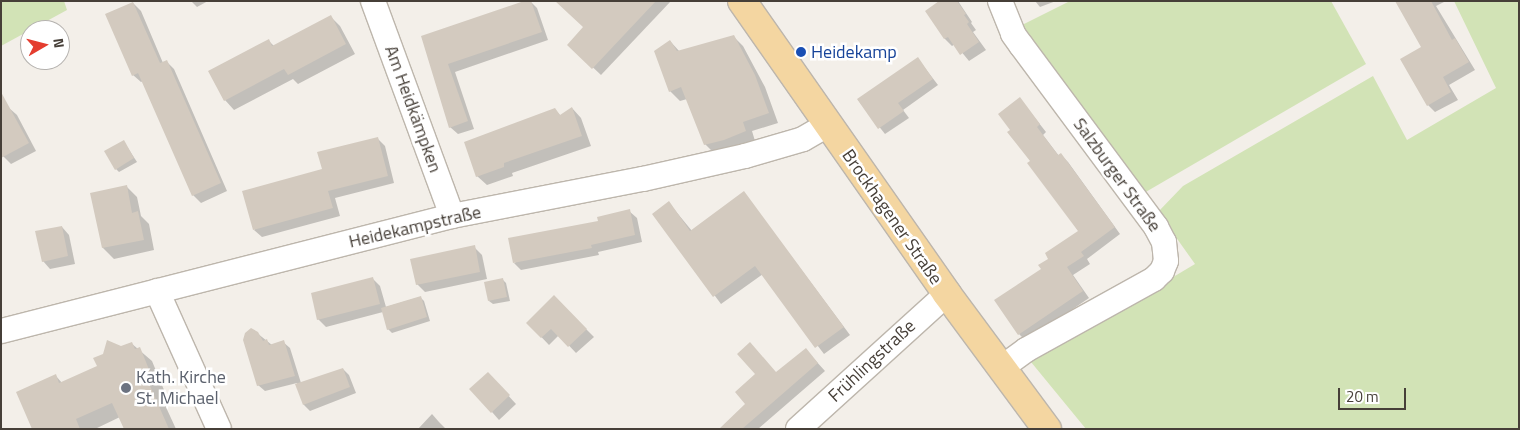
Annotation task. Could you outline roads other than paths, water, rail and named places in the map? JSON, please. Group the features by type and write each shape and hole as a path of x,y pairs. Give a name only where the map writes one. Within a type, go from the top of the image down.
{"main road":[{"name":"Brockhagener Straße","path":"742,1 947,294 1047,429"}],"street":[{"name":"Am Heidkämpken","path":"373,1 452,216"},
{"name":"Salzburger Straße","path":"1000,1 1013,34 1156,227 1164,242 1166,261 1162,271 1154,279 1026,350 1001,368"},
{"name":"Heidekampstraße","path":"1,331 452,216 642,179 745,156 803,139 827,125"},
{"path":"157,291 220,429"},
{"name":"Frühlingstraße","path":"798,429 947,294"}],"place":[{"name":"Heidekamp","path":"801,52"},
{"name":"Kath. Kirche St. Michael","path":"126,388"}]}
